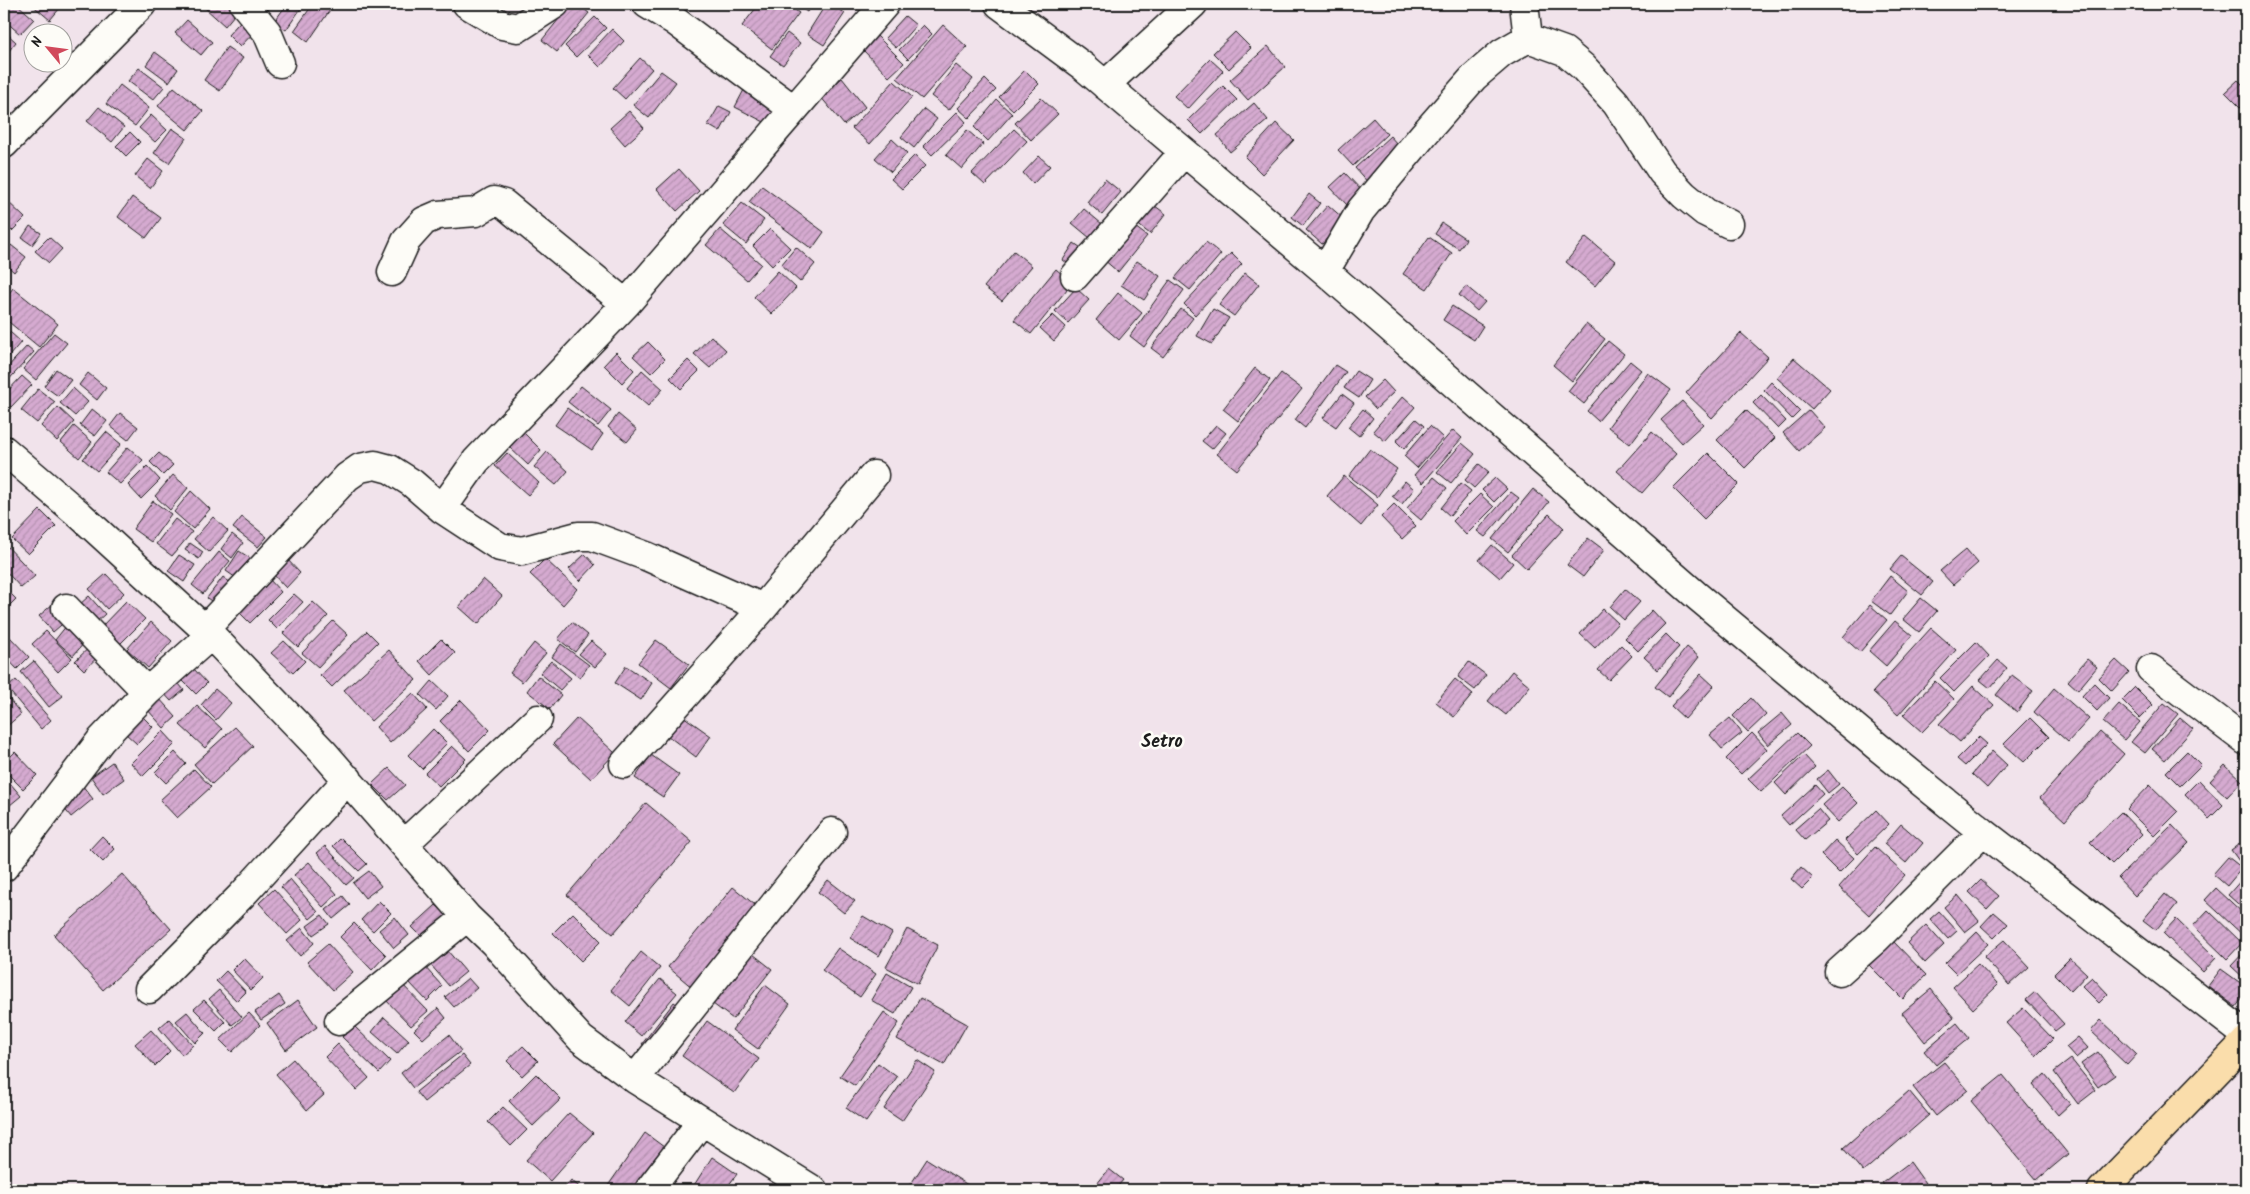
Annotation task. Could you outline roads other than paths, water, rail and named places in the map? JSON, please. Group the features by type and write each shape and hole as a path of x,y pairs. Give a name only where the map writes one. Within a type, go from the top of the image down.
{"main road":[{"path":"2102,1190 2246,1041"}],"street":[{"path":"4,144 142,4"},
{"path":"244,4 267,32 280,63"},
{"path":"467,4 502,25 518,28 555,4"},
{"path":"647,4 675,21 793,109"},
{"path":"442,509 476,461 626,304 793,109 886,4"},
{"path":"999,4 1084,66 1182,153 1325,271 1697,596 1983,832 2246,1035"},
{"path":"1104,85 1193,4"},
{"path":"1524,4 1528,38"},
{"path":"1325,271 1360,210 1424,134 1474,77 1502,53 1528,38 1564,51 1583,67 1616,104 1662,172 1673,184 1705,212 1729,224"},
{"path":"1075,276 1182,153"},
{"path":"392,272 406,241 424,221 438,214 476,212 494,200 504,204 626,304"},
{"path":"4,450 74,509 208,632 348,779 467,917 494,943 581,1039 635,1079 812,1190"},
{"path":"4,867 101,740 208,632 347,477 360,468 375,465 390,469 412,483 442,509 500,547 522,551 578,536 592,536 646,556 763,608"},
{"path":"624,764 763,608 874,474"},
{"path":"66,608 147,692"},
{"path":"2151,669 2246,741"},
{"path":"405,843 538,719"},
{"path":"149,989 242,895 348,779"},
{"path":"635,1079 832,832"},
{"path":"1839,972 1876,939 1983,832"},
{"path":"339,1021 467,917"},
{"path":"649,1190 702,1121"}],"district":[{"name":"Setro","path":"1162,741"}]}
